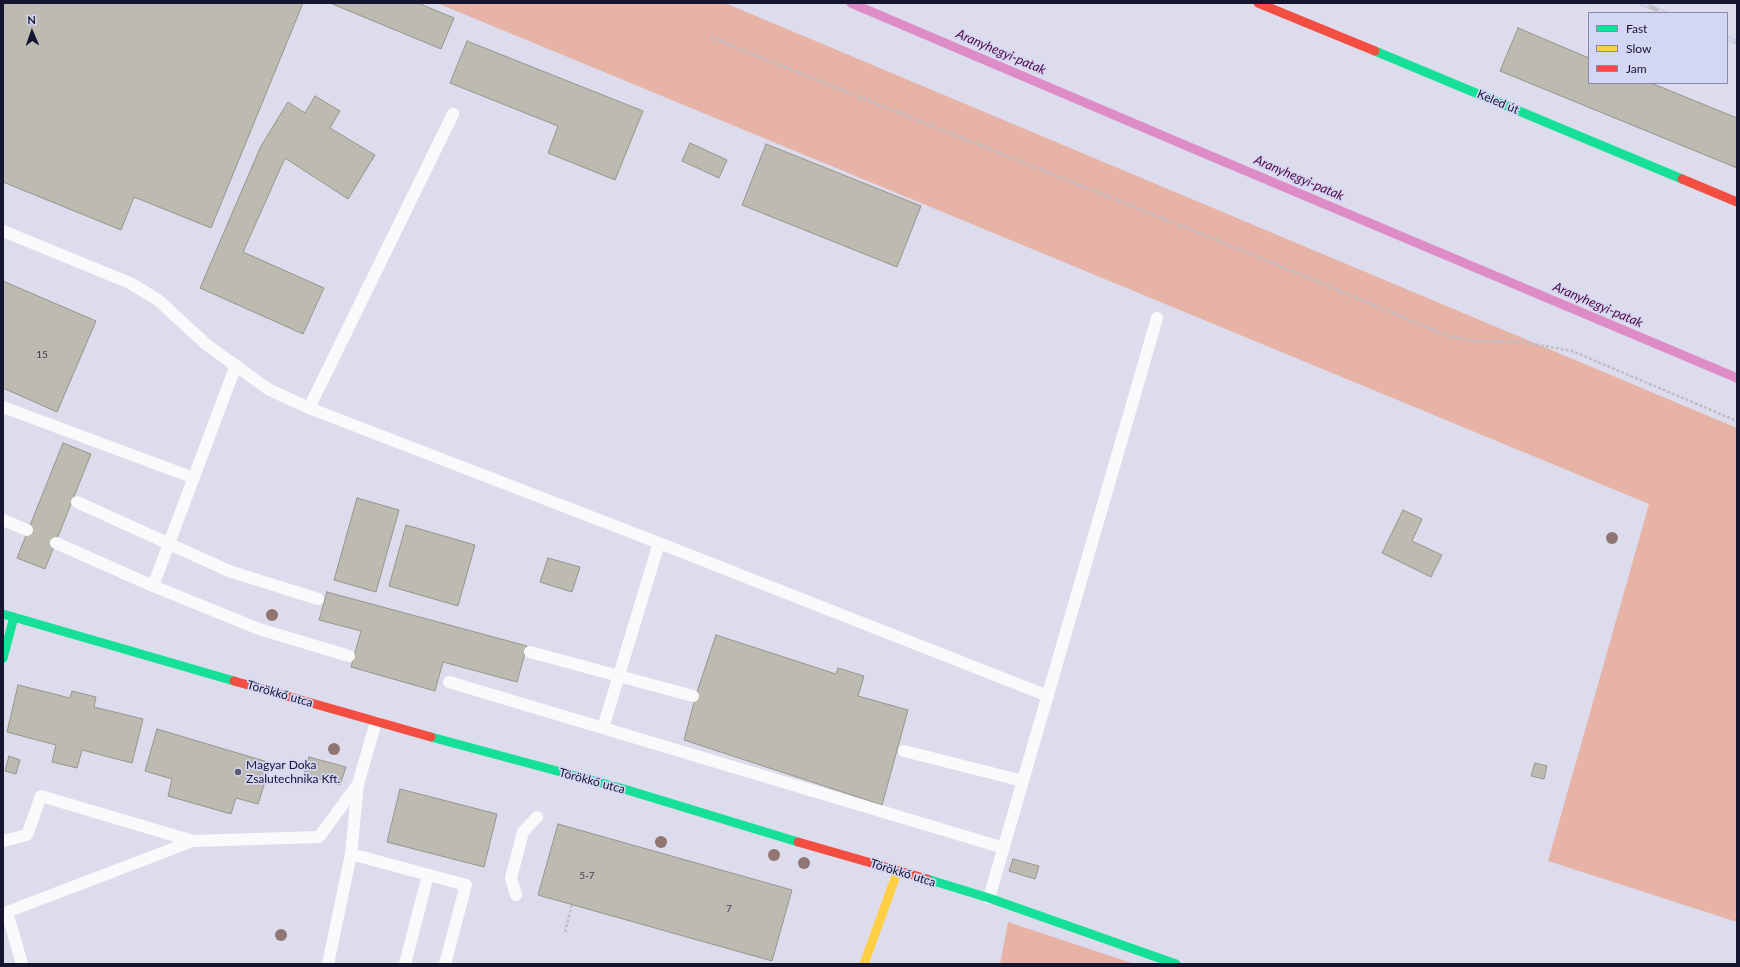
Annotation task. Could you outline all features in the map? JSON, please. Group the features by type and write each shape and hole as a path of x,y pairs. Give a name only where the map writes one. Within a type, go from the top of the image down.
{"street":[{"name":"Keled út","path":"1258,3 1737,202"},
{"name":"Törökkő utca","path":"3,614 376,722 624,789 736,824 898,870 989,898 1176,964"},
{"path":"3,658 14,617"},
{"path":"864,964 898,870"}],"lane":[{"path":"309,408 453,114"},
{"path":"3,231 130,283 158,300 208,345 268,389 309,408 659,543 1048,696"},
{"path":"989,898 1157,318"},
{"path":"153,586 236,365"},
{"path":"3,407 194,478"},
{"path":"77,502 229,572 318,600"},
{"path":"3,520 27,530"},
{"path":"56,543 153,586 259,629 349,656"},
{"path":"603,728 620,676 659,543"},
{"path":"530,652 694,696"},
{"path":"449,682 1004,848"},
{"path":"328,964 351,854 358,784 376,722"},
{"path":"904,751 1023,781"},
{"path":"3,842 27,835 41,796 193,841 320,837 358,784"},
{"path":"516,895 510,878 522,832 537,817"},
{"path":"22,964 5,911 193,841"},
{"path":"351,854 466,885 445,964"},
{"path":"405,964 428,875"}],"path":[{"path":"710,37 1239,249 1448,336 1475,342 1522,342 1572,352 1737,420"},
{"path":"565,932 572,905"}],"shaded area":[{"path":"437,3 725,3 1737,428 1737,922 1548,861 1649,504"},
{"path":"1008,922 1135,964 1000,964"}],"building":[{"path":"3,3 303,3 211,228 134,197 121,230 3,182"},
{"path":"330,3 418,3 454,18 441,49"},
{"path":"1518,28 1588,58 1588,84 1653,84 1737,118 1737,168 1500,71"},
{"path":"467,41 643,111 615,180 548,153 558,126 450,83"},
{"path":"315,96 340,111 330,128 375,155 348,199 285,158 243,252 324,288 303,334 200,288 261,146 288,102 305,113"},
{"path":"690,143 727,160 719,178 682,161"},
{"path":"766,144 921,206 897,267 742,205"},
{"path":"3,281 96,321 57,412 3,388"},
{"path":"63,443 91,454 45,569 17,558"},
{"path":"357,498 399,510 376,592 334,580"},
{"path":"1403,510 1422,519 1412,541 1442,555 1431,577 1382,553"},
{"path":"406,525 475,545 458,606 389,586"},
{"path":"548,558 580,567 572,592 540,582"},
{"path":"327,592 527,646 517,682 443,662 435,691 351,667 361,631 319,620"},
{"path":"716,635 836,674 838,668 864,676 858,696 908,710 882,805 684,740 696,695"},
{"path":"18,685 70,698 72,691 96,697 94,707 143,719 132,763 82,750 77,768 52,762 56,745 7,732"},
{"path":"157,729 271,763 258,804 236,798 231,814 168,796 172,779 145,771"},
{"path":"9,756 20,760 16,774 5,771"},
{"path":"309,757 346,767 340,785 304,775"},
{"path":"1535,763 1547,766 1544,779 1531,776"},
{"path":"400,789 497,814 484,867 387,842"},
{"path":"558,824 792,890 772,961 538,895"},
{"path":"1013,859 1039,866 1035,879 1009,871"}],"waterway":[{"name":"Aranyhegyi-patak","path":"851,3 1737,378"}],"railway":[{"path":"1641,3 1663,12"},
{"path":"1728,38 1737,42"}],"traffic: fast":[{"path":"1375,51 1682,179"},
{"path":"3,614 234,681"},
{"path":"3,658 14,617"},
{"path":"431,737 624,789 798,842"},
{"path":"927,879 989,898 1176,964"}],"traffic: slow":[{"path":"864,964 898,870"}],"traffic: jam":[{"path":"1258,3 1375,51"},
{"path":"1682,179 1737,202"},
{"path":"234,681 431,737"},
{"path":"798,842 927,879"}],"place":[{"name":"Magyar Doka Zsalutechnika Kft.","path":"238,772"}]}
